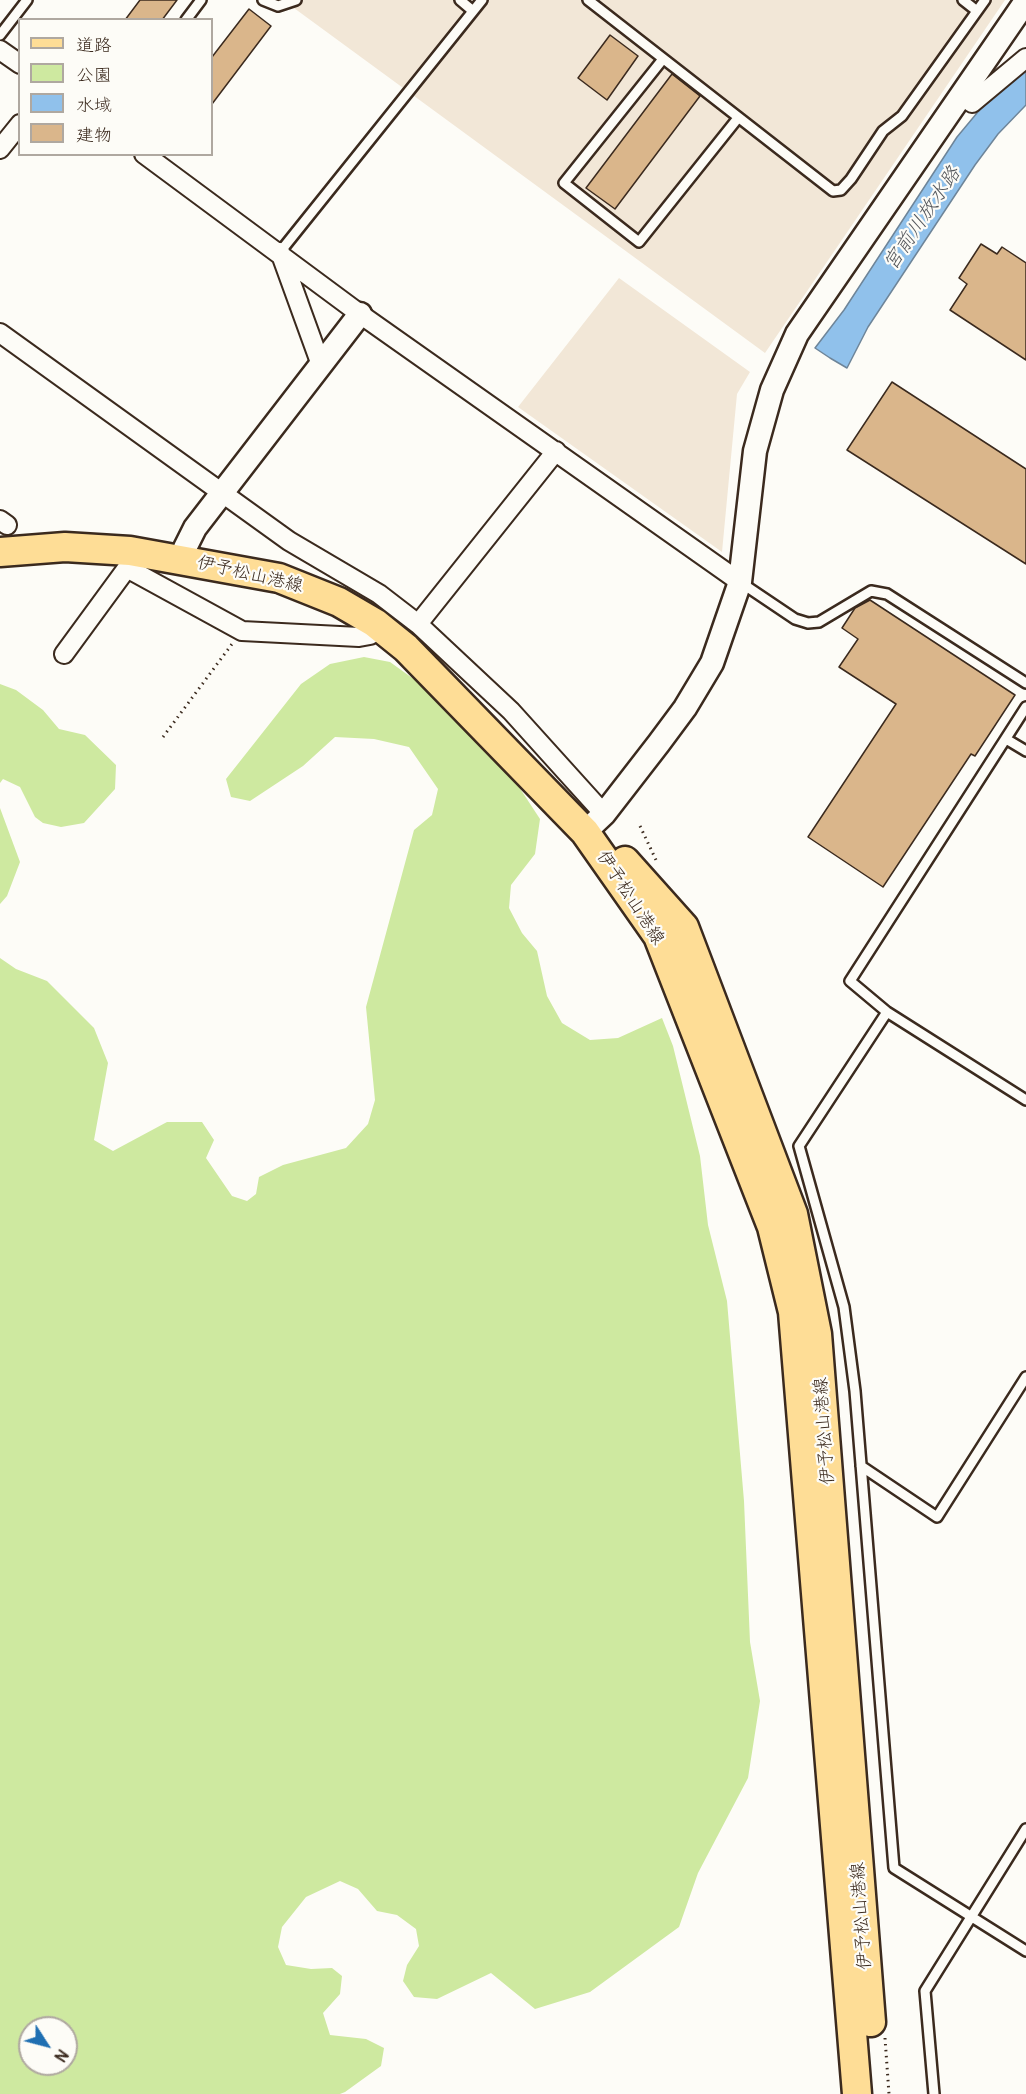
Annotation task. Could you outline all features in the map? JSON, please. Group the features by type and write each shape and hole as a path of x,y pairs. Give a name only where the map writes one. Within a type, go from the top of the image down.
{"main road":[{"name":"伊予松山港線","path":"0,552 65,547 129,559 184,560 279,578 309,588 339,602 406,648 595,823 609,843 684,927 793,1214 817,1334 876,2094"},
{"name":"伊予松山港線","path":"595,823 658,936 772,1227 793,1312 857,2094"}],"street":[{"path":"0,333 221,494 289,541 379,594 418,624 511,711 595,823 685,708 712,663 740,582 755,451 776,381 797,334 1026,1"},
{"path":"0,50 18,63"},
{"path":"962,95 972,103 1026,58"},
{"path":"0,149 18,126"},
{"path":"147,156 280,252 360,314 740,582"},
{"path":"280,252 321,365"},
{"path":"184,560 189,538 360,314"},
{"path":"418,624 556,451"},
{"path":"64,654 129,559 242,631 359,637 370,635 380,628"}],"lane":[{"path":"0,34 27,0"},
{"path":"188,18 201,0"},
{"path":"263,0 278,6 296,0"},
{"path":"460,0 473,11"},
{"path":"280,252 482,0"},
{"path":"588,0 833,191 841,190 870,154 883,131 902,116 985,0"},
{"path":"963,0 977,11"},
{"path":"663,59 564,183 639,242 738,118"},
{"path":"740,582 795,619 807,623 819,622 871,591 887,594 1026,683"},
{"path":"1026,707 850,981 887,1012 1026,1100"},
{"path":"1006,739 1026,751"},
{"path":"887,1012 799,1146 844,1307 861,1466 894,1868 1026,1950"},
{"path":"861,1466 937,1517 1026,1377"},
{"path":"934,2094 925,1991 1026,1829"}],"path":[{"path":"163,737 242,631"}],"shaded area":[{"path":"283,0 1005,0 765,353"},
{"path":"619,278 750,372 737,394 722,552 518,407"}],"green space":[{"path":"364,657 390,662 422,685 519,787 540,819 535,854 511,885 509,908 522,933 537,951 547,996 562,1023 590,1040 618,1038 662,1018 673,1046 700,1156 708,1225 727,1301 744,1501 750,1642 760,1701 748,1778 698,1873 679,1927 590,1992 535,2009 491,1973 437,1999 414,1997 403,1981 407,1965 419,1946 416,1929 397,1915 377,1911 358,1889 340,1881 306,1897 282,1927 278,1947 286,1965 311,1969 332,1968 342,1976 340,1994 323,2013 330,2035 366,2039 384,2048 381,2066 345,2092 340,2094 0,2094 0,958 16,969 47,981 94,1028 108,1063 94,1140 113,1151 167,1122 202,1122 214,1140 206,1158 232,1196 247,1201 256,1194 259,1177 283,1165 346,1148 368,1124 375,1100 366,1007 414,830 432,815 438,789 409,747 374,739 335,737 303,766 250,801 231,797 226,779 301,684 330,664"},
{"path":"0,684 16,690 43,710 59,729 85,735 116,765 115,789 84,823 61,827 43,823 35,817 20,787 3,779 0,783"},
{"path":"0,808 20,862 7,896 0,904"}],"water":[{"name":"宮前川放水路","path":"1026,67 1026,105 998,134 975,165 868,327 847,368 815,348 844,310 957,137 992,95"}],"building":[{"path":"140,0 177,0 164,18 126,18"},
{"path":"249,9 271,26 213,103 213,56"},
{"path":"610,35 638,56 607,100 578,78"},
{"path":"672,74 700,96 615,209 586,188"},
{"path":"981,244 997,254 1002,247 1026,263 1026,360 950,310 967,284 959,278"},
{"path":"892,382 1026,469 1026,564 847,450"},
{"path":"870,600 1015,695 975,756 971,754 883,887 808,837 896,704 839,667 858,639 842,628 855,608"}]}
